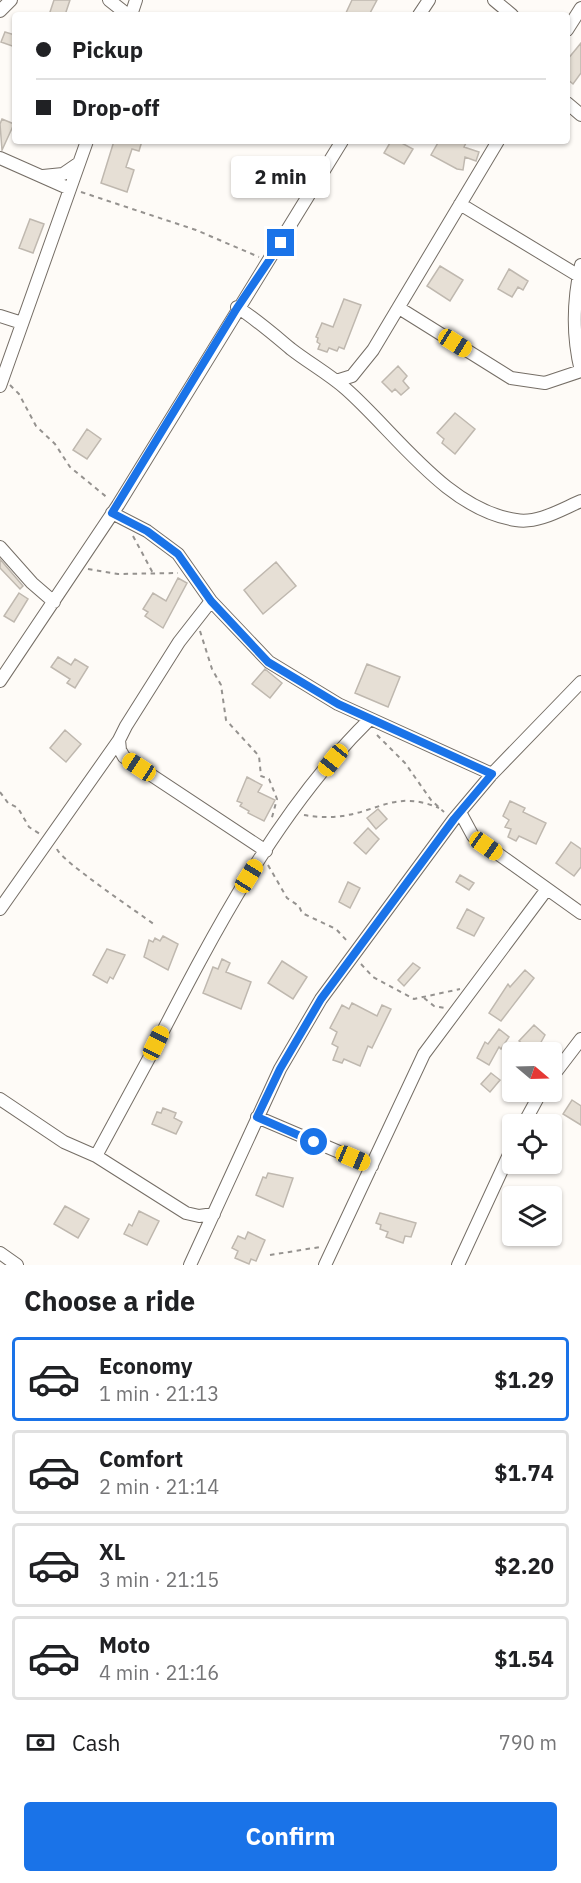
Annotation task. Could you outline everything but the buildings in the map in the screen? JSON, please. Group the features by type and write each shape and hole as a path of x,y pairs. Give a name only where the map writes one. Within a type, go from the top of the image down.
{"street":[{"path":"0,11 11,0"},
{"path":"109,0 126,12"},
{"path":"494,0 508,12"},
{"path":"570,25 581,8"},
{"path":"2,383 86,144"},
{"path":"0,681 115,509 340,144"},
{"path":"358,402 354,386 360,368 399,308 496,144"},
{"path":"0,158 70,189"},
{"path":"42,177 63,174 80,163"},
{"path":"399,308 511,378 529,383 545,383 581,371 574,344 574,295 580,270 460,204"},
{"path":"237,308 269,328 292,349 336,381 451,492 491,512 518,521 546,516 581,501"},
{"path":"0,316 22,324"},
{"path":"336,381 345,380 360,368"},
{"path":"115,509 124,520 147,531 178,554 211,601 268,662 368,721 492,774"},
{"path":"0,547 32,583 54,602"},
{"path":"0,909 119,740 145,694 211,601"},
{"path":"190,1265 280,1069 321,999 457,815 492,774 581,682"},
{"path":"96,1156 224,917 264,853 291,815 368,721"},
{"path":"119,740 120,750 124,757 264,853"},
{"path":"457,815 473,836 581,914"},
{"path":"325,1265 424,1054 547,889"},
{"path":"562,1064 581,1039"},
{"path":"0,1099 64,1142 96,1156 186,1213 199,1216 214,1214"},
{"path":"257,1117 372,1166"},
{"path":"458,1265 502,1170"},
{"path":"0,1254 16,1265"}],"path":[{"path":"70,189 196,230 269,261"},
{"path":"2,383 14,387 36,426 55,444 70,467 115,509"},
{"path":"124,520 154,576"},
{"path":"74,572 92,568 118,574 154,576 181,573"},
{"path":"194,622 202,634 212,669 221,685 226,720 256,752 259,760 258,771 261,776 268,779 277,799 270,822"},
{"path":"368,721 405,763 439,808"},
{"path":"0,792 8,803 18,808 29,827 56,844 59,855 155,925"},
{"path":"291,815 341,816 397,801 421,802 457,815"},
{"path":"264,853 287,898 299,906 304,914 336,929 373,977 405,995 424,998 473,986"},
{"path":"424,998 434,1006 456,1011"},
{"path":"270,1255 315,1248 337,1240"}],"route":[{"path":"281,243 237,308 112,513 147,531 178,554 211,601 268,662 338,704 492,774 454,819 321,999 280,1069 257,1117 314,1142"}]}
